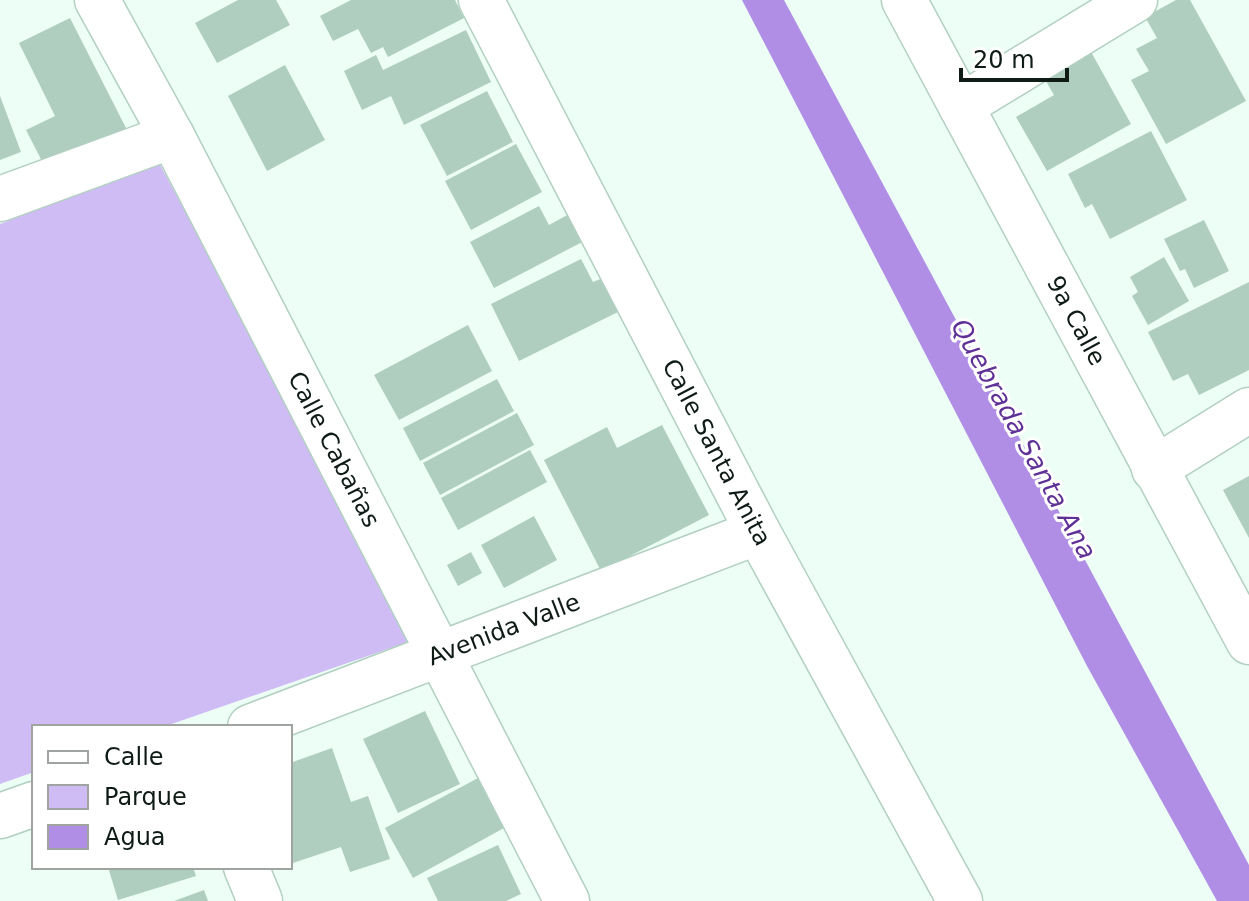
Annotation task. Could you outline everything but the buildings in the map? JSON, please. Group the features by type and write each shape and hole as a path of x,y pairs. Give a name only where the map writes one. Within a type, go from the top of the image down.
{"street":[{"name":"Calle Cabañas","path":"97,0 172,136 567,901"},
{"name":"Calle Santa Anita","path":"481,0 758,532 960,901"},
{"name":"9a Calle","path":"904,0 1249,642"},
{"path":"961,106 1135,0"},
{"path":"0,199 172,136"},
{"path":"1154,469 1249,410"},
{"name":"Avenida Valle","path":"255,725 758,532"},
{"path":"0,816 32,805"},
{"path":"247,869 260,901"}],"green space":[{"path":"158,161 414,640 169,725 32,725 32,773 0,784 0,224"}],"water":[{"path":"742,0 784,0 1249,865 1249,901 1217,901 1087,666"}],"water label":[{"name":"Quebrada Santa Ana","path":"1024,439"}]}
